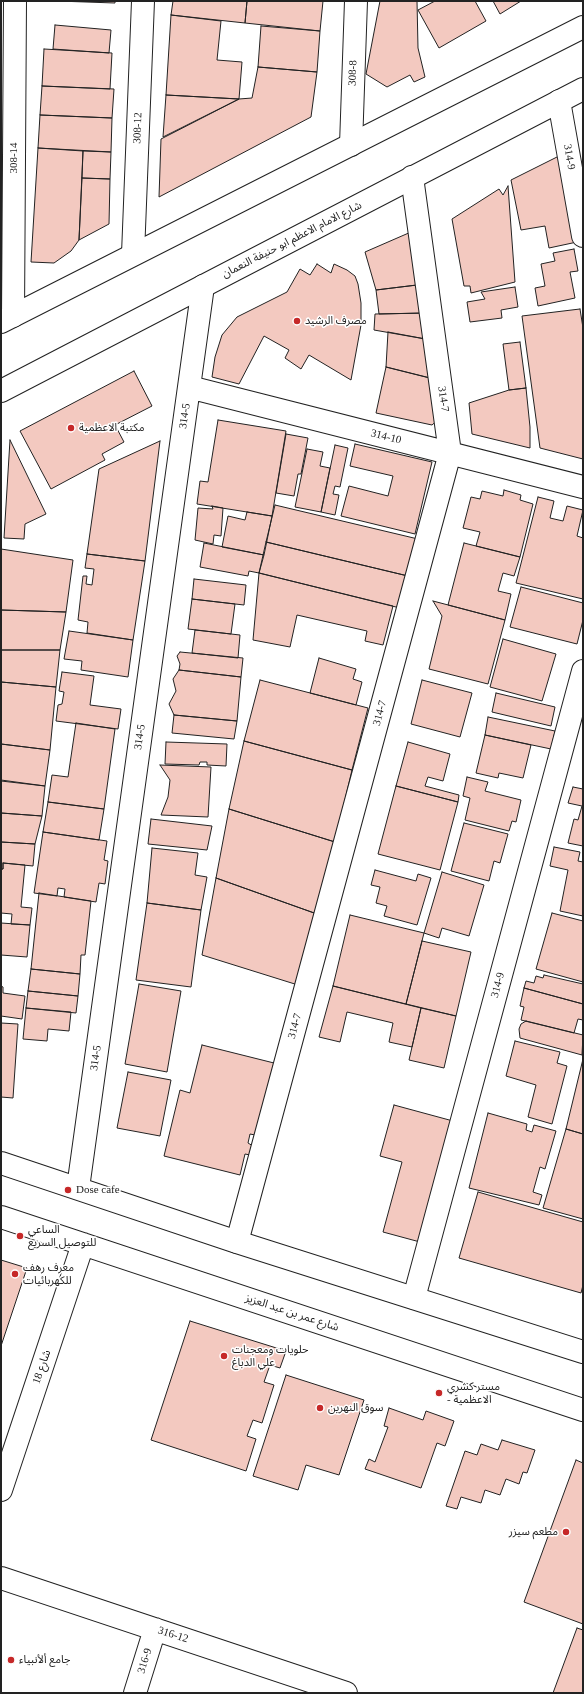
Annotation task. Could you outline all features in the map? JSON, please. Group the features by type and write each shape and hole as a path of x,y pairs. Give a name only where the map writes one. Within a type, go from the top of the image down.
{"street":[{"name":"308-14","path":"7,319 16,1"},
{"name":"308-12","path":"133,254 143,1"},
{"name":"308-8","path":"351,145 356,1"},
{"path":"7,319 583,27"},
{"name":"شارع الامام الاعظم ابو حنيفة النعمان","path":"1,390 583,89"},
{"name":"314-9","path":"559,101 583,236"},
{"name":"314-7","path":"237,1242 450,453 412,177"},
{"name":"314-5","path":"78,1188 203,286"},
{"name":"314-10","path":"189,387 583,487"},
{"name":"314-9","path":"414,1298 583,671"},
{"path":"1,1163 237,1242 583,1352"},
{"name":"شارع عمر بن عبد العزيز","path":"1,1217 583,1410"},
{"name":"شارع 18","path":"1,1490 84,1244"},
{"name":"316-12","path":"1,1578 346,1693"},
{"name":"316-9","path":"135,1693 155,1629"}],"building":[{"path":"57,1 115,1 115,3"},
{"path":"173,1 247,1 245,23 171,15"},
{"path":"247,1 323,1 320,31 245,23"},
{"path":"380,1 417,1 418,48 425,77 414,82 410,75 387,87 366,74"},
{"path":"435,1 475,1 486,21 439,48 418,10"},
{"path":"493,1 521,1 500,14"},
{"path":"171,15 221,21 217,60 242,62 239,99 166,95"},
{"path":"55,25 111,30 109,53 53,49"},
{"path":"261,26 320,31 317,72 258,67"},
{"path":"44,49 112,53 110,89 42,86"},
{"path":"258,67 317,72 311,117 159,197 161,139 239,99 252,98"},
{"path":"42,86 114,89 112,118 40,115"},
{"path":"166,95 239,99 163,137"},
{"path":"40,115 112,118 111,152 38,148"},
{"path":"38,148 83,151 79,240 71,251 54,263 31,262"},
{"path":"83,151 111,152 110,179 82,178"},
{"path":"567,152 577,242 549,248 545,226 521,230 511,180"},
{"path":"82,178 110,179 109,224 79,240"},
{"path":"508,186 515,282 471,293 470,286 464,286 452,219 499,189 503,195"},
{"path":"411,232 417,285 376,290 365,252"},
{"path":"574,249 578,271 570,272 575,298 538,306 535,288 545,286 541,264 555,261 553,253"},
{"name":"مصرف الرشيد","path":"317,264 331,273 334,264 347,270 355,276 358,284 361,303 361,325 351,380 309,355 301,369 285,358 289,350 264,336 239,384 212,377 215,357 222,335 237,317 287,292 300,269 310,275"},
{"path":"417,285 422,313 379,314 376,290"},
{"path":"515,287 518,307 501,310 502,318 470,322 467,302 485,299 481,292"},
{"path":"580,309 583,328 583,459 540,448 522,316"},
{"path":"429,313 431,340 374,330 375,314"},
{"path":"388,332 431,340 438,380 386,367"},
{"path":"520,342 526,388 509,390 503,344"},
{"path":"386,367 438,380 441,417 432,425 376,413"},
{"name":"مكتبة الاعظمية","path":"134,371 152,406 115,425 124,442 102,454 105,460 51,489 20,431"},
{"path":"526,388 530,427 530,448 472,434 469,403 509,390"},
{"path":"218,420 286,431 272,516 197,504 200,481 208,482"},
{"path":"286,434 308,438 301,474 298,474 294,496 276,493"},
{"path":"10,440 46,514 25,524 24,539 4,538"},
{"path":"160,441 145,561 87,554 99,469"},
{"path":"355,444 432,462 415,534 341,516 349,486 388,496 393,476 350,466"},
{"path":"335,445 348,448 340,487 335,486 333,494 339,495 335,515 321,512"},
{"path":"307,449 323,452 320,466 330,468 321,512 295,507"},
{"path":"504,490 521,495 520,500 533,504 520,557 476,546 480,532 463,528 471,497 480,499 482,491 503,496"},
{"path":"538,497 554,501 550,518 563,521 567,506 583,510 577,536 583,538 583,599 516,583"},
{"path":"275,505 418,539 408,576 266,542"},
{"path":"212,506 223,508 221,536 214,535 213,544 195,540 198,508 213,509"},
{"path":"247,512 272,516 264,555 222,547 228,516 245,520"},
{"path":"266,542 408,576 400,608 259,573"},
{"path":"204,543 264,555 259,573 249,571 248,576 200,567"},
{"path":"464,543 520,557 514,576 503,573 498,591 511,594 505,620 448,605"},
{"path":"1,549 73,560 66,612 1,610"},
{"path":"87,554 145,561 133,640 87,633 88,622 78,620 83,576 87,576 86,584 92,585 94,569 85,568"},
{"path":"259,573 393,606 383,645 365,641 367,631 297,615 290,647 253,640"},
{"path":"194,579 246,585 244,605 192,599"},
{"path":"521,587 583,603 583,620 577,644 510,627"},
{"path":"192,599 235,604 231,634 188,629"},
{"path":"433,601 505,620 488,684 429,669 442,616"},
{"path":"1,610 66,612 60,650 1,650"},
{"path":"195,630 240,635 238,658 192,653"},
{"path":"69,631 133,640 128,677 81,670 82,661 64,659"},
{"path":"503,639 556,654 542,701 490,687"},
{"path":"1,650 60,650 56,687 1,682"},
{"path":"180,652 243,658 241,677 179,670 180,664 177,656"},
{"path":"319,658 356,669 353,679 362,682 356,705 310,693"},
{"path":"179,670 241,677 237,721 174,715 169,704 176,691 173,679"},
{"path":"62,672 94,676 90,705 121,709 118,729 56,721 58,705 62,704 64,692 59,691"},
{"path":"260,680 368,708 352,770 244,741"},
{"path":"422,680 472,693 460,737 411,724"},
{"path":"1,682 56,687 50,750 1,744"},
{"path":"496,693 555,707 551,726 492,712"},
{"path":"174,715 237,721 234,739 172,733"},
{"path":"488,717 555,731 551,749 485,735"},
{"path":"76,723 115,729 104,809 48,802 52,775 68,777"},
{"path":"485,735 531,745 523,778 499,773 498,778 476,773"},
{"path":"244,741 352,770 335,842 229,809"},
{"path":"166,742 227,744 226,766 207,765 207,762 200,762 199,765 165,764"},
{"path":"408,742 450,754 443,781 428,777 425,786 459,795 458,802 396,786"},
{"path":"1,744 50,750 45,786 1,780"},
{"path":"160,765 211,767 208,817 161,815 168,797 170,780"},
{"path":"467,777 488,782 485,791 521,800 516,822 512,821 509,831 465,820 470,798 463,796"},
{"path":"1,781 45,786 42,816 1,813"},
{"path":"396,786 458,802 440,870 378,854"},
{"path":"573,787 583,789 583,846 568,843 574,819 578,820 582,806 568,803"},
{"path":"48,802 104,809 99,840 43,832"},
{"path":"229,809 335,842 317,914 216,878"},
{"path":"1,813 42,816 35,844 1,842"},
{"path":"151,819 212,826 207,850 148,844"},
{"path":"464,823 508,834 500,863 494,861 489,881 451,871"},
{"path":"43,832 107,841 104,860 108,861 105,884 99,883 96,902 64,897 65,889 58,888 57,896 34,893"},
{"path":"1,842 35,844 33,866 3,863 3,869 1,869"},
{"path":"554,847 580,852 578,861 583,862 583,916 560,911 568,870 550,866"},
{"path":"152,848 198,853 195,875 207,877 201,910 147,903"},
{"path":"3,863 25,865 21,907 32,908 30,925 11,924 12,914 1,913 1,869 3,869"},
{"path":"375,870 416,881 418,874 431,878 417,925 384,916 387,906 376,903 380,887 371,885"},
{"path":"442,872 484,885 469,936 442,928 439,938 424,933"},
{"path":"216,878 317,914 298,985 202,955"},
{"path":"39,893 91,901 85,955 81,955 80,974 31,969"},
{"path":"147,903 201,910 191,987 136,980"},
{"path":"552,913 583,921 583,982 536,969"},
{"path":"350,915 424,933 406,1004 333,986"},
{"path":"1,923 30,925 27,957 1,955"},
{"path":"422,941 471,952 456,1016 406,1004"},
{"path":"31,969 80,974 78,996 28,991"},
{"path":"544,975 583,984 583,1004 524,988 526,981 534,983 536,976 543,978"},
{"path":"139,984 181,991 167,1072 125,1064"},
{"path":"1,986 3,987 3,993 25,996 22,1019 1,1016"},
{"path":"333,986 421,1008 412,1047 389,1042 393,1023 347,1012 340,1042 319,1037"},
{"path":"524,988 583,1004 583,1020 578,1019 574,1033 521,1020 524,1007 520,1006"},
{"path":"28,991 78,996 76,1013 26,1008"},
{"path":"26,1008 71,1012 69,1031 48,1029 47,1041 23,1039"},
{"path":"421,1008 456,1016 444,1068 409,1060"},
{"path":"526,1021 583,1035 582,1055 520,1038 519,1029 521,1024"},
{"path":"1,1023 18,1024 13,1098 1,1097"},
{"path":"515,1041 560,1052 557,1063 567,1066 552,1124 528,1117 536,1085 506,1076"},
{"path":"202,1045 274,1063 255,1135 250,1134 248,1143 253,1146 250,1155 245,1154 240,1175 164,1156 180,1090 190,1093"},
{"path":"583,1059 583,1134 566,1129"},
{"path":"128,1072 171,1080 160,1136 117,1128"},
{"path":"394,1105 453,1121 420,1242 383,1232 402,1162 380,1156"},
{"path":"488,1113 527,1124 526,1130 532,1132 534,1125 556,1131 545,1169 540,1167 533,1192 542,1195 539,1205 469,1188"},
{"path":"566,1129 583,1134 583,1219 543,1208"},
{"path":"478,1192 583,1222 583,1285 581,1293 459,1258"},
{"path":"1,1260 27,1268 1,1346"},
{"path":"190,1321 286,1351 280,1368 270,1365 264,1382 274,1385 262,1423 253,1420 247,1436 256,1439 246,1471 151,1440"},
{"path":"286,1375 364,1400 339,1475 306,1465 298,1490 253,1476"},
{"path":"389,1408 423,1420 426,1411 454,1421 445,1446 437,1443 421,1488 365,1469 369,1459 375,1462 388,1427 384,1426"},
{"path":"502,1440 535,1450 527,1473 523,1472 519,1484 506,1479 500,1495 485,1490 481,1503 461,1497 457,1509 446,1506 465,1451 477,1455 481,1444 498,1450"},
{"name":"مطعم سيزر","path":"576,1460 583,1463 583,1624 524,1602"},
{"path":"577,1628 583,1630 583,1693 553,1693"}],"place":[{"name":"مصرف الرشيد","path":"297,321"},
{"name":"مكتبة الاعظمية","path":"71,428"},
{"name":"Dose cafe","path":"68,1190"},
{"name":"الساعي للتوصيل السريع","path":"20,1236"},
{"name":"معرف رهف للكهربائيات","path":"15,1274"},
{"name":"حلويات ومعجنات علي الدباغ","path":"224,1356"},
{"name":"مستر كشري - الاعظمية","path":"439,1393"},
{"name":"سوق النهرين","path":"320,1408"},
{"name":"مطعم سيزر","path":"566,1532"},
{"name":"جامع ألأنبياء","path":"11,1660"}]}
